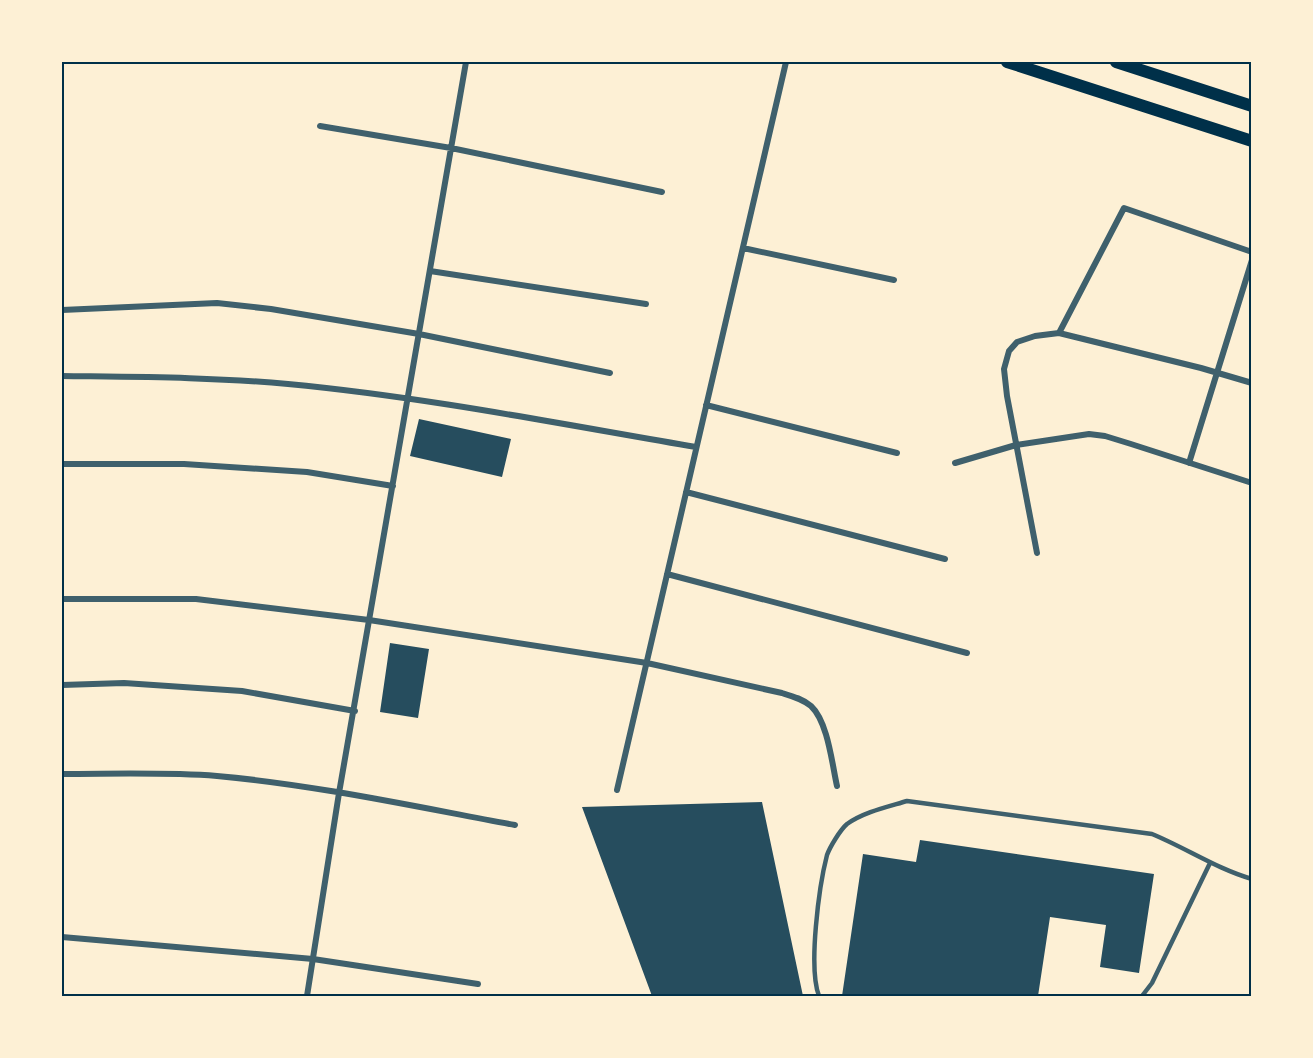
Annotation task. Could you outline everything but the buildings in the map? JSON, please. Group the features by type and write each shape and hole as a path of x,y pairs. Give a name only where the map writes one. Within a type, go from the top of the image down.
{"main road":[{"path":"1007,62 1251,141"},
{"path":"1116,62 1251,106"}],"street":[{"path":"307,996 339,793 466,62"},
{"path":"617,790 786,62"},
{"path":"320,126 451,148 662,192"},
{"path":"1059,333 1124,208 1251,252"},
{"path":"743,248 894,280"},
{"path":"1189,462 1251,260"},
{"path":"430,271 645,304"},
{"path":"62,310 217,303 271,309 419,334 610,373"},
{"path":"1038,553 1016,445 1004,369 1009,351 1017,342 1059,333 1251,383"},
{"path":"62,376 190,377 238,380 407,399 696,447"},
{"path":"706,405 897,453"},
{"path":"956,463 1016,445 1089,434 1105,436 1251,483"},
{"path":"62,464 184,464 306,471 393,486"},
{"path":"686,492 945,559"},
{"path":"667,574 967,653"},
{"path":"62,599 196,599 369,620 647,663 782,693 798,698 811,706 819,717 827,740 837,786"},
{"path":"62,685 124,683 242,691 355,711"},
{"path":"62,774 189,774 230,778 339,793 515,825"},
{"path":"62,937 313,959 478,984"}],"lane":[{"path":"819,996 815,986 813,963 822,879 828,852 845,825 870,812 907,801 1152,834 1251,879"},
{"path":"1142,996 1152,983 1210,862"}]}
